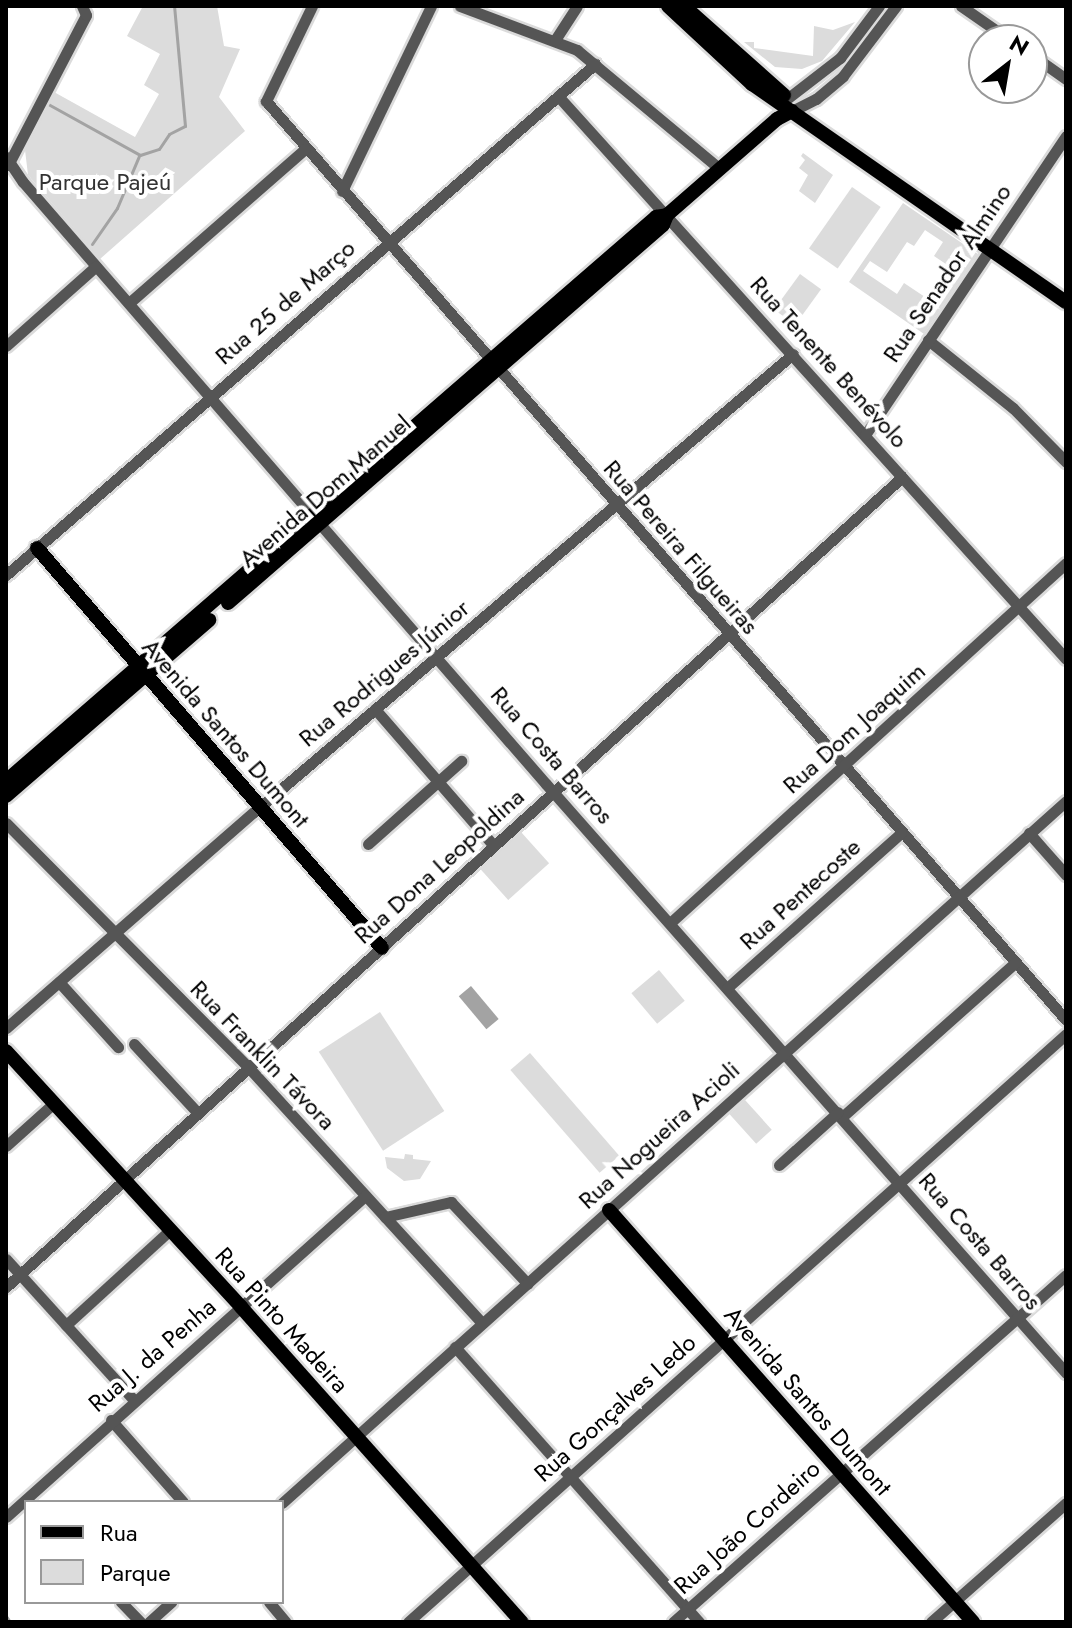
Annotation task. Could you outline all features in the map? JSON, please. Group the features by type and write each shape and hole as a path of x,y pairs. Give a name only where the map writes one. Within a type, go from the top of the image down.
{"main road":[{"path":"668,6 752,84 1066,302"},
{"path":"684,6 785,108"},
{"name":"Avenida Dom Manuel","path":"6,781 142,670 317,519 656,217 667,215 785,108"},
{"name":"Avenida Santos Dumont","path":"37,548 382,948"},
{"name":"Avenida Dom Manuel","path":"6,796 142,670"},
{"name":"Rua Pinto Madeira","path":"6,1051 241,1307 522,1622"},
{"name":"Avenida Santos Dumont","path":"609,1210 973,1622"}],"street":[{"path":"7,163 86,15 82,6"},
{"name":"Rua Pereira Filgueiras","path":"312,6 266,101 727,635 1066,1020"},
{"path":"342,191 431,6"},
{"path":"460,6 577,50 720,169"},
{"path":"555,40 577,6"},
{"path":"785,108 840,58 879,6"},
{"path":"785,108 816,99 843,76 896,6"},
{"path":"961,6 987,24"},
{"name":"Rua 25 de Março","path":"6,575 595,64"},
{"path":"1048,66 1066,79"},
{"name":"Rua Tenente Benévolo","path":"558,96 1066,659"},
{"name":"Rua Senador Almino","path":"865,435 1066,136"},
{"path":"129,303 305,149"},
{"name":"Rua Costa Barros","path":"7,163 553,791 1066,1373"},
{"path":"6,346 96,266"},
{"path":"928,340 1013,408 1066,462"},
{"name":"Rua Rodrigues Júnior","path":"6,1028 261,806 793,354"},
{"name":"Rua Dona Leopoldina","path":"6,1287 902,477"},
{"name":"Rua Dom Joaquim","path":"670,923 1066,563"},
{"path":"375,709 494,846"},
{"path":"368,844 461,761"},
{"name":"Rua Nogueira Acioli","path":"284,1501 784,1051 1029,833 1064,806"},
{"name":"Rua Franklin Távora","path":"6,823 250,1069 482,1323"},
{"name":"Rua Pentecoste","path":"727,988 901,833"},
{"path":"1029,833 1066,875"},
{"path":"779,1165 1015,963"},
{"path":"59,982 118,1047"},
{"name":"Rua Gonçalves Ledo","path":"408,1622 1066,1034"},
{"path":"134,1044 198,1113"},
{"path":"6,1146 54,1103"},
{"name":"Rua J. da Penha","path":"28,1500 133,1399 365,1196"},
{"path":"385,1217 451,1202 528,1284"},
{"path":"66,1325 170,1230"},
{"path":"6,1259 133,1399"},
{"name":"Rua João Cordeiro","path":"673,1622 1066,1275"},
{"path":"455,1347 699,1622"},
{"path":"111,1420 181,1500"},
{"name":"Rua J. da Penha","path":"6,1517 24,1503"},
{"path":"931,1622 1066,1503"},
{"path":"123,1604 140,1622"},
{"path":"149,1622 169,1604"},
{"path":"271,1604 286,1622"}],"green space":[{"name":"Parque Pajeú","path":"143,6 217,6 224,46 240,49 219,97 245,131 100,259 28,175 25,150 54,92 135,137 159,94 144,85 160,54 127,36"},
{"path":"855,22 822,61 802,69 775,67 744,42 754,42 754,48 813,56 814,26 833,30"},
{"path":"803,153 833,175 815,203 799,191 808,175 799,168 805,160 801,156"},
{"path":"852,187 881,207 838,269 809,248"},
{"path":"903,203 978,254 924,334 849,282","holes":["925,230 943,242 934,256 956,271 934,303 904,283 897,294 863,271 870,261 887,272 907,242 914,246"]},
{"path":"800,274 821,289 795,325 774,310"},
{"path":"521,832 549,863 508,900 480,869"},
{"path":"659,970 685,1001 657,1024 631,993"},
{"path":"380,1012 444,1111 383,1151 319,1052"},
{"path":"530,1053 619,1156 600,1173 510,1070"},
{"path":"745,1100 772,1130 756,1144 729,1114"},
{"path":"405,1154 413,1155 413,1159 431,1161 420,1179 404,1181 387,1168 385,1157 404,1159"}],"shaded area":[{"path":"471,986 499,1019 486,1029 459,996"}],"waterway":[{"path":"48,104 140,155 159,149 169,134 185,126 174,6"},
{"path":"92,244 117,208 139,156"},
{"path":"6,1616 10,1622"}]}
